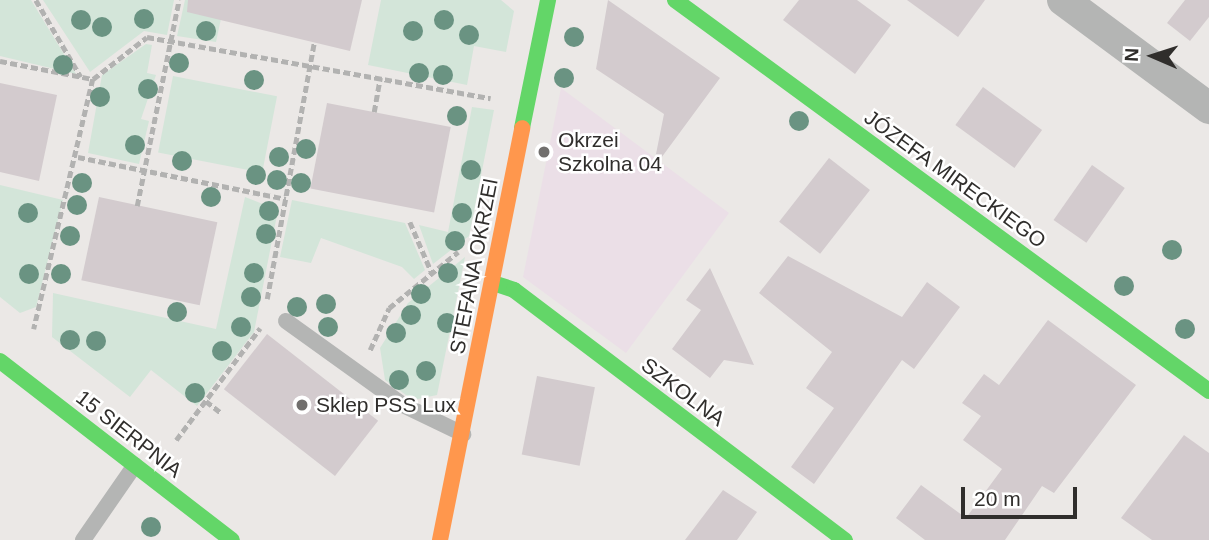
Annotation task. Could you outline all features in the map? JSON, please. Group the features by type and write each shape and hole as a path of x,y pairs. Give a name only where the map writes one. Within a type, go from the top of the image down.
{"street":[{"name":"STEFANA OKRZEI","path":"440,540 548,0"},
{"name":"JÓZEFA MIRECKIEGO","path":"675,0 1209,391"},
{"path":"1063,0 1209,108"},
{"name":"SZKOLNA","path":"493,283 514,290 845,540"},
{"name":"15 SIERPNIA","path":"0,362 232,540"}],"lane":[{"path":"286,321 421,416 463,434"},
{"path":"83,540 135,465"}],"path":[{"path":"36,0 81,77"},
{"path":"137,206 179,0"},
{"path":"34,329 78,157 93,79 147,37 505,100"},
{"path":"265,310 314,42"},
{"path":"0,61 93,79"},
{"path":"373,112 380,78"},
{"path":"78,157 286,199"},
{"path":"410,222 432,273"},
{"path":"361,374 389,308 462,248"},
{"path":"176,440 262,322"},
{"path":"206,401 220,412"}],"shaded area":[{"path":"561,88 729,213 626,353 523,277"}],"green space":[{"path":"0,0 31,0 76,74 0,56"},
{"path":"43,0 174,0 167,35 144,31 90,72"},
{"path":"185,0 225,0 216,42 177,36"},
{"path":"381,0 501,0 514,11 506,52 474,46 467,85 368,65"},
{"path":"146,44 152,45 147,73 156,75 141,119 149,121 139,164 88,153 102,75"},
{"path":"173,76 277,96 262,173 158,153"},
{"path":"472,107 494,110 469,236 433,264 419,225 448,232"},
{"path":"0,185 63,200 36,307 20,313 0,297"},
{"path":"245,197 278,210 254,332 197,406 151,370 130,397 52,337 53,293 216,329"},
{"path":"292,200 405,223 425,270 414,279 402,267 321,238 311,263 280,257"},
{"path":"465,257 437,395 413,400 385,380 380,348 408,303"}],"building":[{"path":"188,0 362,0 350,51 187,12"},
{"path":"608,0 720,78 653,169 664,114 596,69"},
{"path":"799,0 857,0 891,25 855,74 783,20"},
{"path":"907,0 985,0 958,37"},
{"path":"1185,0 1209,0 1209,17 1190,41 1167,23"},
{"path":"0,83 57,95 39,181 0,172"},
{"path":"983,87 1042,130 1014,168 955,125"},
{"path":"327,103 451,127 434,212 310,188"},
{"path":"829,158 870,190 820,254 779,222"},
{"path":"1092,165 1125,188 1086,243 1054,220"},
{"path":"99,197 217,222 200,305 81,280"},
{"path":"788,256 902,317 927,282 960,307 914,369 902,360 814,484 791,467 834,408 806,388 832,352 759,293"},
{"path":"710,268 754,365 724,360 710,378 672,349 701,310 686,300"},
{"path":"1048,320 1136,385 1054,493 1042,486 1005,540 925,540 896,518 921,485 966,518 1002,469 963,440 981,416 962,403 984,374 999,385"},
{"name":"Sklep PSS Lux","path":"267,334 378,421 335,476 224,389"},
{"path":"537,376 595,387 580,466 522,455"},
{"path":"1184,435 1209,453 1209,540 1152,540 1121,518"},
{"path":"723,490 757,512 737,540 685,540"}],"traffic: fast":[{"path":"522,128 548,0"},
{"path":"675,0 1209,391"},
{"path":"493,283 514,290 845,540"},
{"path":"0,361 232,540"}],"traffic: slow":[{"path":"440,540 522,128"}],"place":[{"name":"Okrzei Szkolna 04","path":"544,152"},
{"name":"Sklep PSS Lux","path":"302,405"}]}
